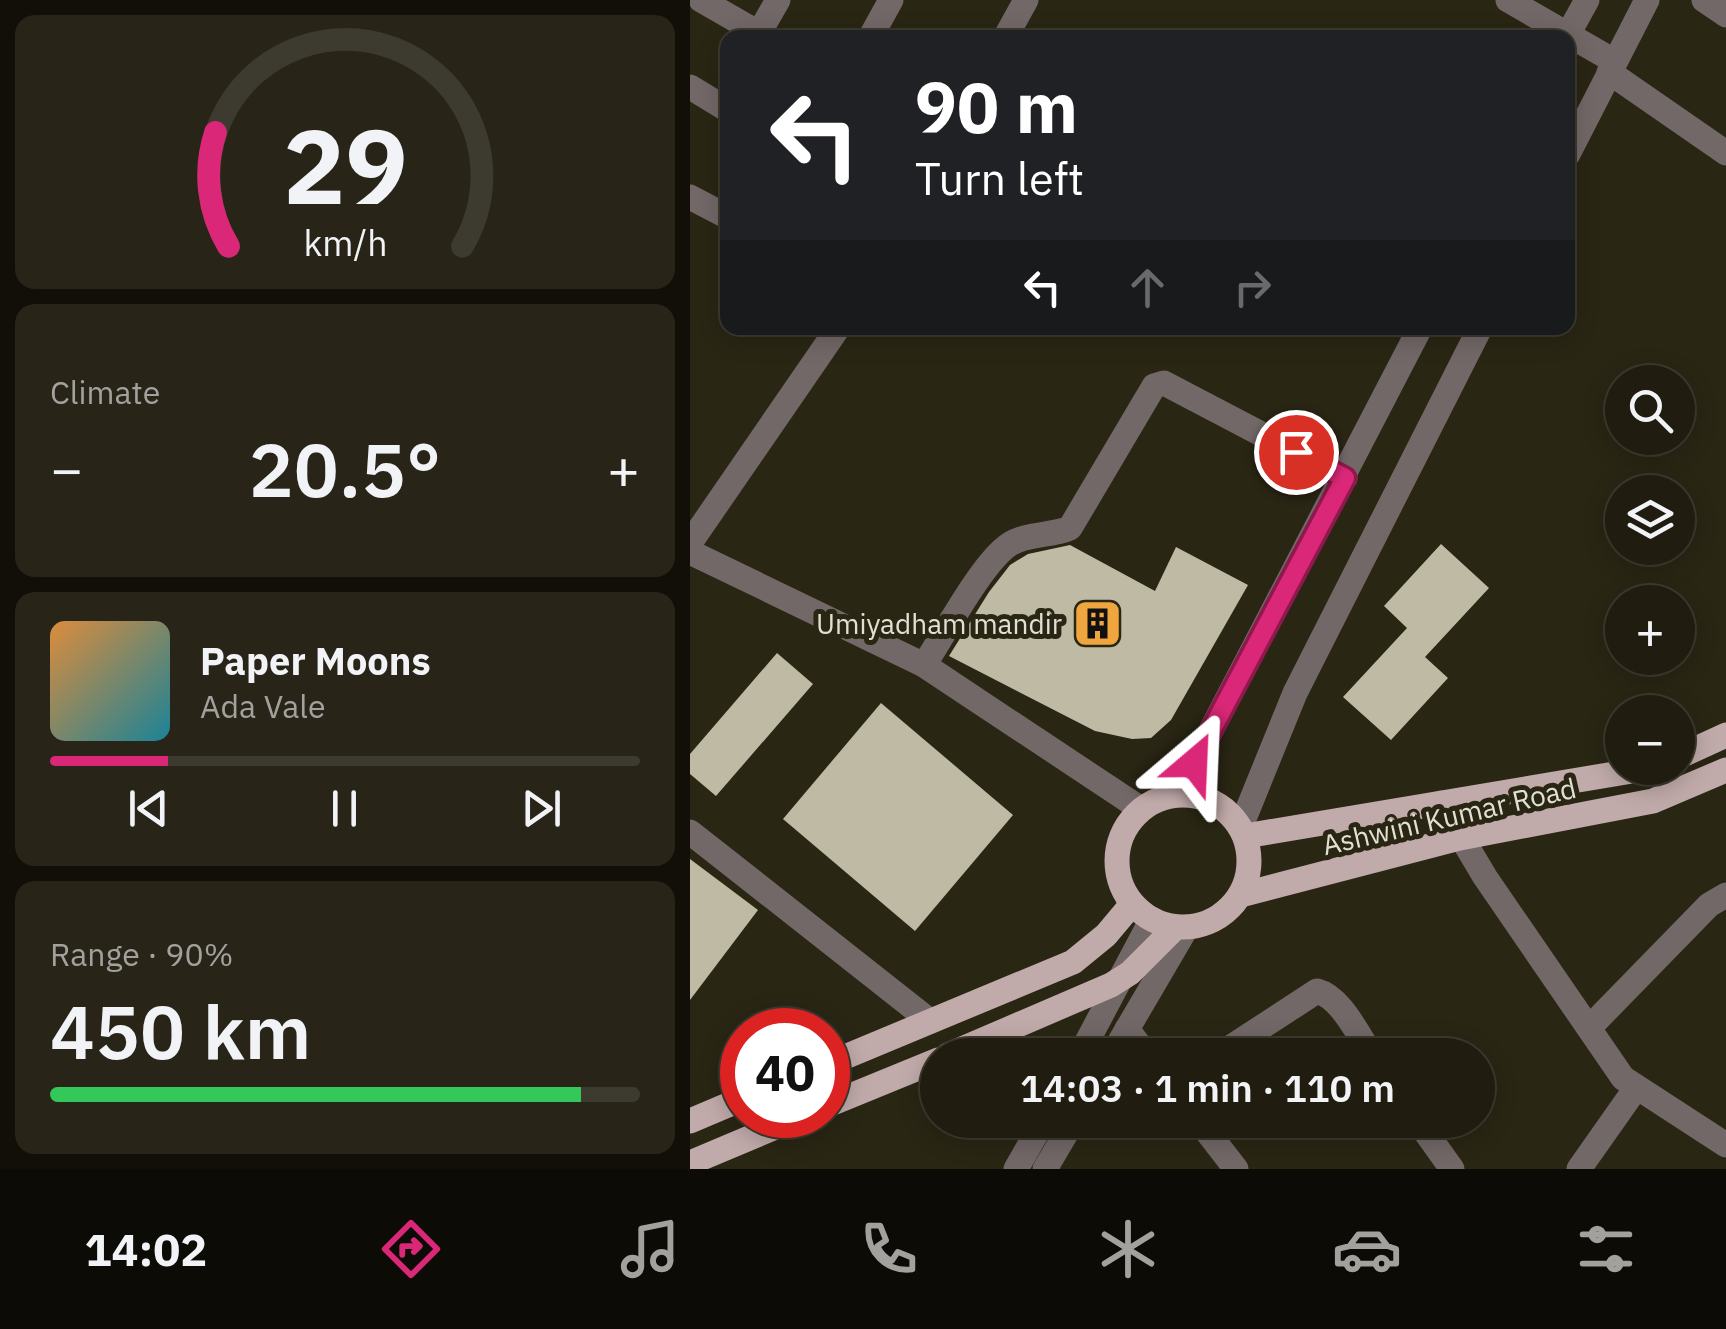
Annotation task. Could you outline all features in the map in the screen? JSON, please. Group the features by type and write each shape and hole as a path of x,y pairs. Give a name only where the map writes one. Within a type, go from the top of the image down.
{"main road":[{"path":"1695,749 1726,735"},
{"name":"Ashwini Kumar Road","path":"1241,895 1460,838 1653,801 1726,770"},
{"name":"Ashwini Kumar Road","path":"1243,831 1605,775"},
{"path":"850,1055 1073,962 1106,936 1162,919 1213,921 1229,910 1241,895 1250,860 1243,831 1214,801 1178,794 1158,799 1127,824 1119,844 1117,865 1121,885 1162,919"},
{"path":"989,1038 1123,978 1162,919"},
{"path":"850,1096 920,1067"},
{"path":"690,1121 720,1108"},
{"path":"690,1162 748,1138"}],"street":[{"path":"701,0 754,30"},
{"path":"765,30 778,0"},
{"path":"874,30 890,0"},
{"path":"1009,30 1026,0"},
{"path":"1508,0 1559,30"},
{"path":"1570,30 1588,0"},
{"path":"1575,140 1647,0"},
{"path":"1704,0 1726,15"},
{"path":"1575,41 1726,153"},
{"path":"690,87 720,105"},
{"path":"690,196 720,212"},
{"path":"690,543 833,335"},
{"path":"1178,794 1416,335"},
{"path":"1243,831 1294,693 1476,335"},
{"path":"924,665 989,566 1008,546 1020,539 1054,536 1070,528 1154,386 1164,383 1345,478"},
{"path":"690,552 924,665 1141,809"},
{"path":"1441,802 1460,838 1623,1078 1726,1146"},
{"path":"690,832 930,1021"},
{"path":"1588,1028 1709,905 1726,894"},
{"path":"1122,1038 1162,919"},
{"path":"1089,1038 1123,978"},
{"path":"1245,1038 1317,991 1328,994 1360,1038"},
{"path":"1127,1029 1134,1038"},
{"path":"1579,1169 1636,1088"},
{"path":"1016,1169 1034,1138"},
{"path":"1045,1169 1063,1138"},
{"path":"1212,1138 1236,1169"},
{"path":"1430,1138 1452,1169"}],"building":[{"path":"1441,544 1489,588 1425,657 1448,678 1391,740 1343,697 1407,628 1384,606"},
{"name":"Umiyadham mandir","path":"1070,545 1155,591 1176,547 1248,585 1171,720 1151,738 1132,739 1095,731 949,656 1010,565 1028,554"},
{"path":"777,653 813,684 716,796 690,774 690,754"},
{"path":"881,703 1013,815 915,931 783,819"},
{"path":"690,859 758,910 690,1000"}],"place":[{"name":"Umiyadham mandir","path":"1097,623"}],"route":[{"path":"1194,763 1345,478 1296,452"}]}
